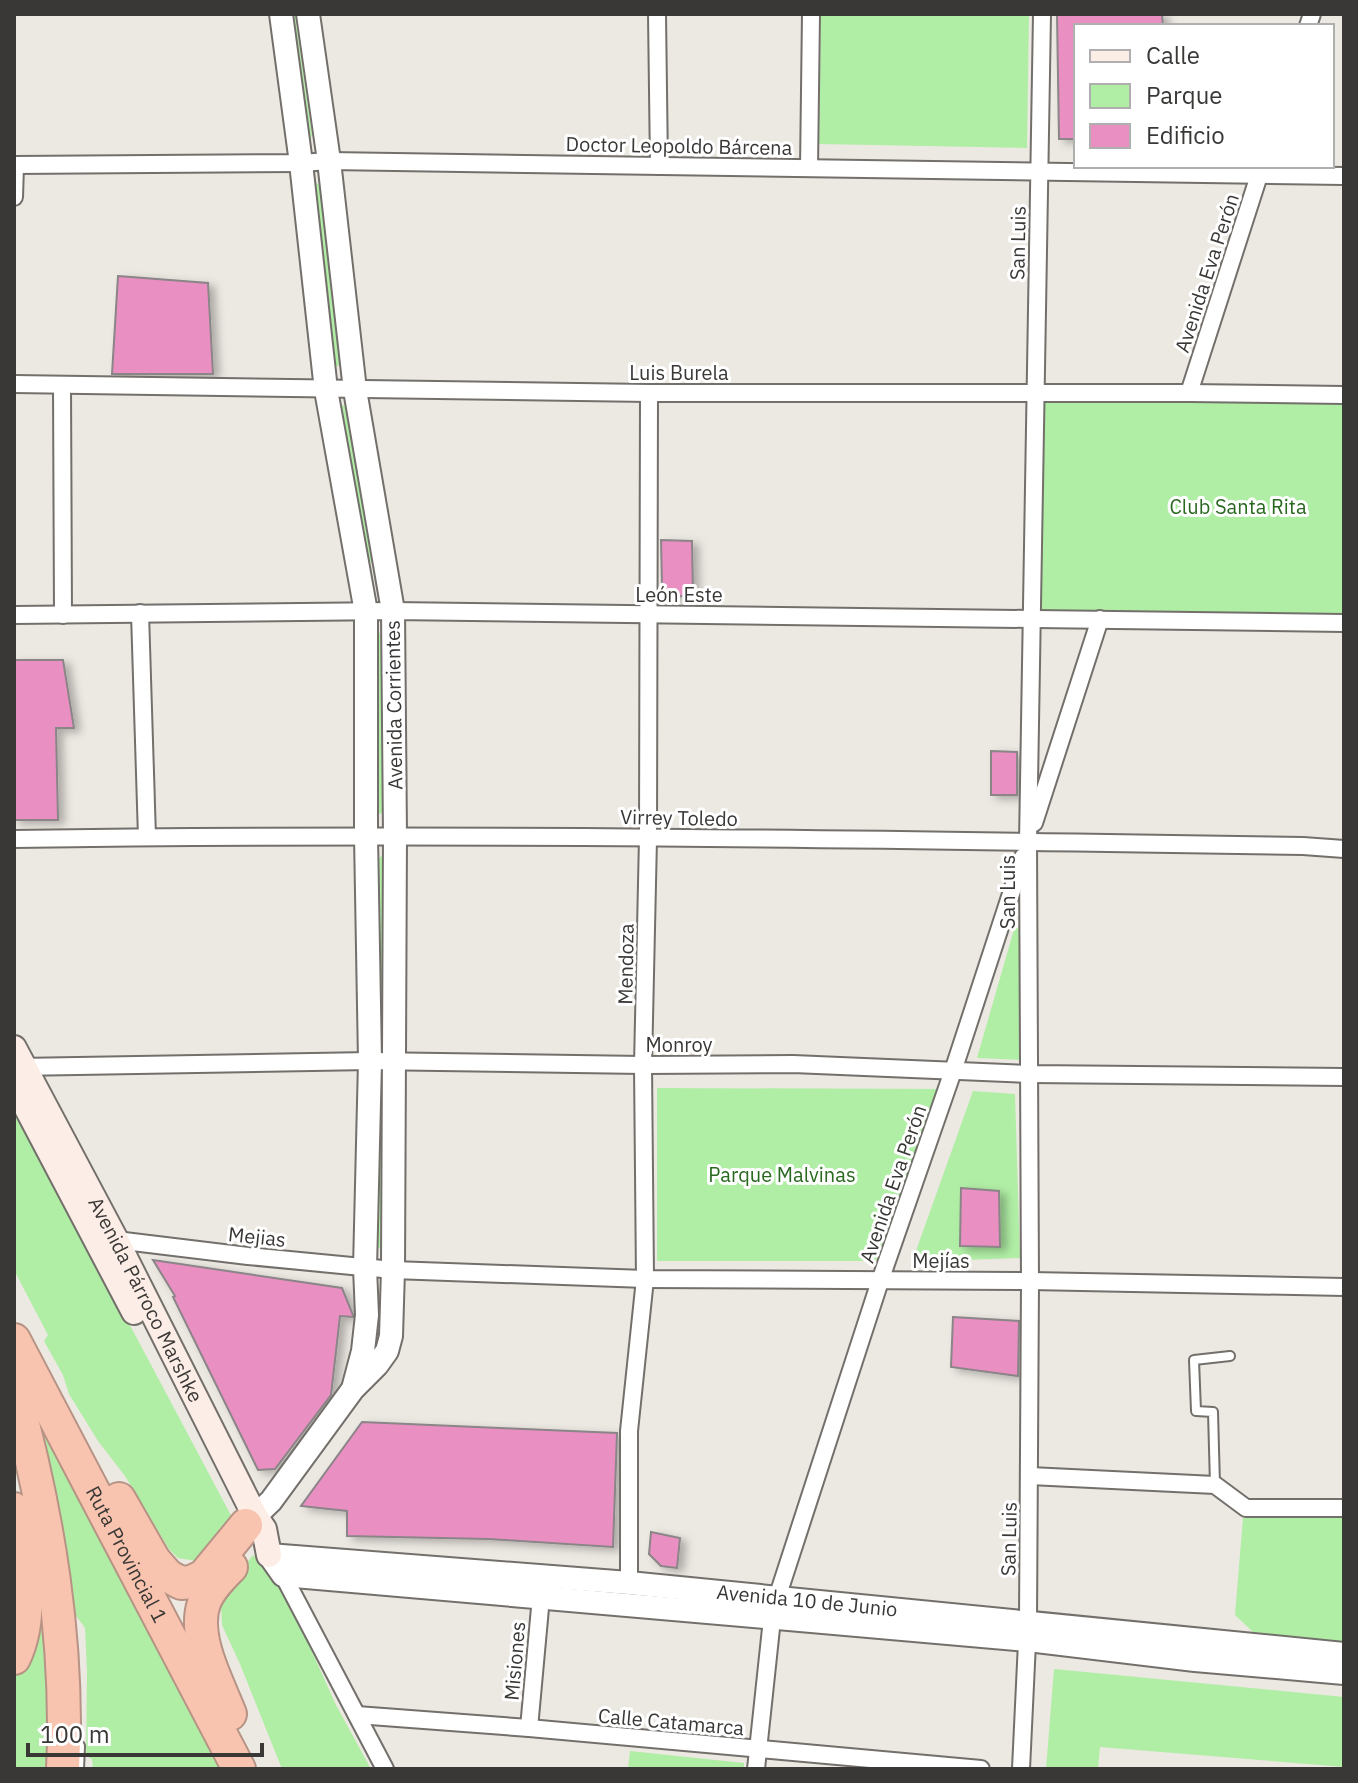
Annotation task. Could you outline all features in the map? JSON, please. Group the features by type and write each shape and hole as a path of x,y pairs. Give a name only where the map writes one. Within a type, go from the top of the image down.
{"highway":[{"name":"Ruta Provincial 1","path":"14,1340 27,1391 239,1769"},
{"path":"27,1391 79,1438 103,1472 154,1560 168,1576 181,1583 204,1576 260,1527"},
{"path":"27,1391 62,1641 65,1713 63,1769"},
{"path":"14,1509 26,1613 24,1631 14,1658"},
{"path":"252,1769 206,1653 201,1629 204,1602 260,1527"}],"main road":[{"name":"Avenida Párroco Marshke","path":"16,1066 116,1240 260,1527"},
{"name":"Avenida Párroco Marshke","path":"16,1066 260,1527"}],"street":[{"name":"Avenida Corrientes","path":"281,14 326,390 366,612 370,1061 365,1268 367,1315 363,1351 353,1389"},
{"name":"Avenida Corrientes","path":"260,1527 353,1389 387,1351 391,1336 395,836 393,611 355,390 329,161 308,14"},
{"path":"657,14 659,166"},
{"path":"809,168 811,14"},
{"name":"San Luis","path":"1021,1769 1028,1631 1030,1476 1028,842 1042,14"},
{"name":"Doctor Leopoldo Bárcena","path":"14,165 329,161 1040,171 1261,170 1344,176"},
{"path":"14,165 14,197"},
{"name":"Avenida Eva Perón","path":"1189,393 1261,170"},
{"name":"Luis Burela","path":"14,384 649,393 1344,395"},
{"path":"62,385 63,615"},
{"name":"Mendoza","path":"629,1583 629,1431 645,1279 643,1065 648,838 649,393"},
{"name":"León Este","path":"14,615 393,611 1344,623"},
{"path":"140,613 147,837"},
{"name":"Avenida Eva Perón","path":"756,1769 775,1609 880,1281 953,1071 1100,619"},
{"name":"Virrey Toledo","path":"14,839 395,836 1028,842 1344,849"},
{"name":"Monroy","path":"16,1066 370,1061 793,1064 1030,1074 1344,1077"},
{"name":"Mejias","path":"116,1240 393,1270"},
{"name":"Mejías","path":"393,1270 645,1279 1030,1281 1344,1287"},
{"path":"1030,1476 1215,1485 1246,1508 1344,1508"},
{"name":"Avenida Párroco Marshke","path":"260,1527 385,1769"},
{"name":"Avenida 10 de Junio","path":"260,1527 629,1583 775,1609"},
{"name":"Avenida 10 de Junio","path":"283,1575 541,1597 775,1609 1344,1654"},
{"name":"Misiones","path":"529,1728 541,1597"},
{"name":"Avenida 10 de Junio","path":"1028,1631 1195,1660 1344,1673"},
{"name":"Calle Catamarca","path":"357,1715 981,1769"}],"lane":[{"path":"1215,1485 1213,1412 1196,1411 1194,1360 1230,1356"},
{"path":"65,1713 80,1746 79,1769"}],"green space":[{"path":"287,14 295,14 312,135 310,140"},
{"path":"821,14 1029,14 1027,148 819,144"},
{"path":"317,183 320,186 341,361 337,366 334,365 313,185"},
{"name":"Club Santa Rita","path":"1042,399 1344,404 1344,614 1040,610"},
{"path":"343,405 348,408 374,560 370,563 340,409"},
{"path":"375,634 383,635 384,809 379,814 376,813"},
{"path":"381,856 385,858 383,1037 383,1017 378,1008 377,862"},
{"path":"1015,926 1020,930 1023,1060 977,1058"},
{"path":"381,1080 384,1082 383,1248 380,1249 377,1246 376,1084"},
{"name":"Parque Malvinas","path":"657,1088 938,1089 876,1261 657,1261"},
{"path":"973,1091 1015,1094 1020,1258 912,1262"},
{"path":"14,1107 234,1521 196,1561 178,1558 169,1549 125,1476 98,1441 69,1394 63,1375 44,1341 48,1335 14,1270"},
{"path":"29,1409 39,1410 227,1769 93,1769 92,1759 86,1756 85,1628 69,1606"},
{"path":"14,1443 35,1514 54,1769 14,1769 14,1672 33,1569"},
{"path":"1344,1517 1344,1643 1253,1632 1235,1615 1243,1518"},
{"path":"259,1555 268,1564 295,1614 336,1705 371,1769 282,1769 222,1625 221,1606 227,1589 252,1556"},
{"path":"1054,1669 1344,1697 1344,1767 1100,1747 1098,1769 1046,1769"},
{"path":"630,1751 744,1763 744,1769 628,1769"}],"building":[{"path":"1057,14 1162,14 1163,24 1074,24 1074,139 1059,139"},
{"path":"118,276 208,283 213,374 112,374"},
{"path":"661,540 692,541 693,595 673,597 662,587"},
{"path":"14,660 63,660 74,728 56,728 58,820 14,820"},
{"path":"991,751 1017,752 1017,795 991,795"},
{"path":"961,1188 999,1191 1000,1247 960,1246"},
{"path":"153,1260 342,1288 353,1317 340,1316 331,1395 275,1469 258,1470 175,1296"},
{"path":"953,1317 1019,1321 1018,1376 951,1367"},
{"path":"362,1422 617,1433 613,1547 488,1539 347,1536 347,1511 301,1506"},
{"path":"651,1532 680,1538 677,1568 661,1566 649,1554"}]}
